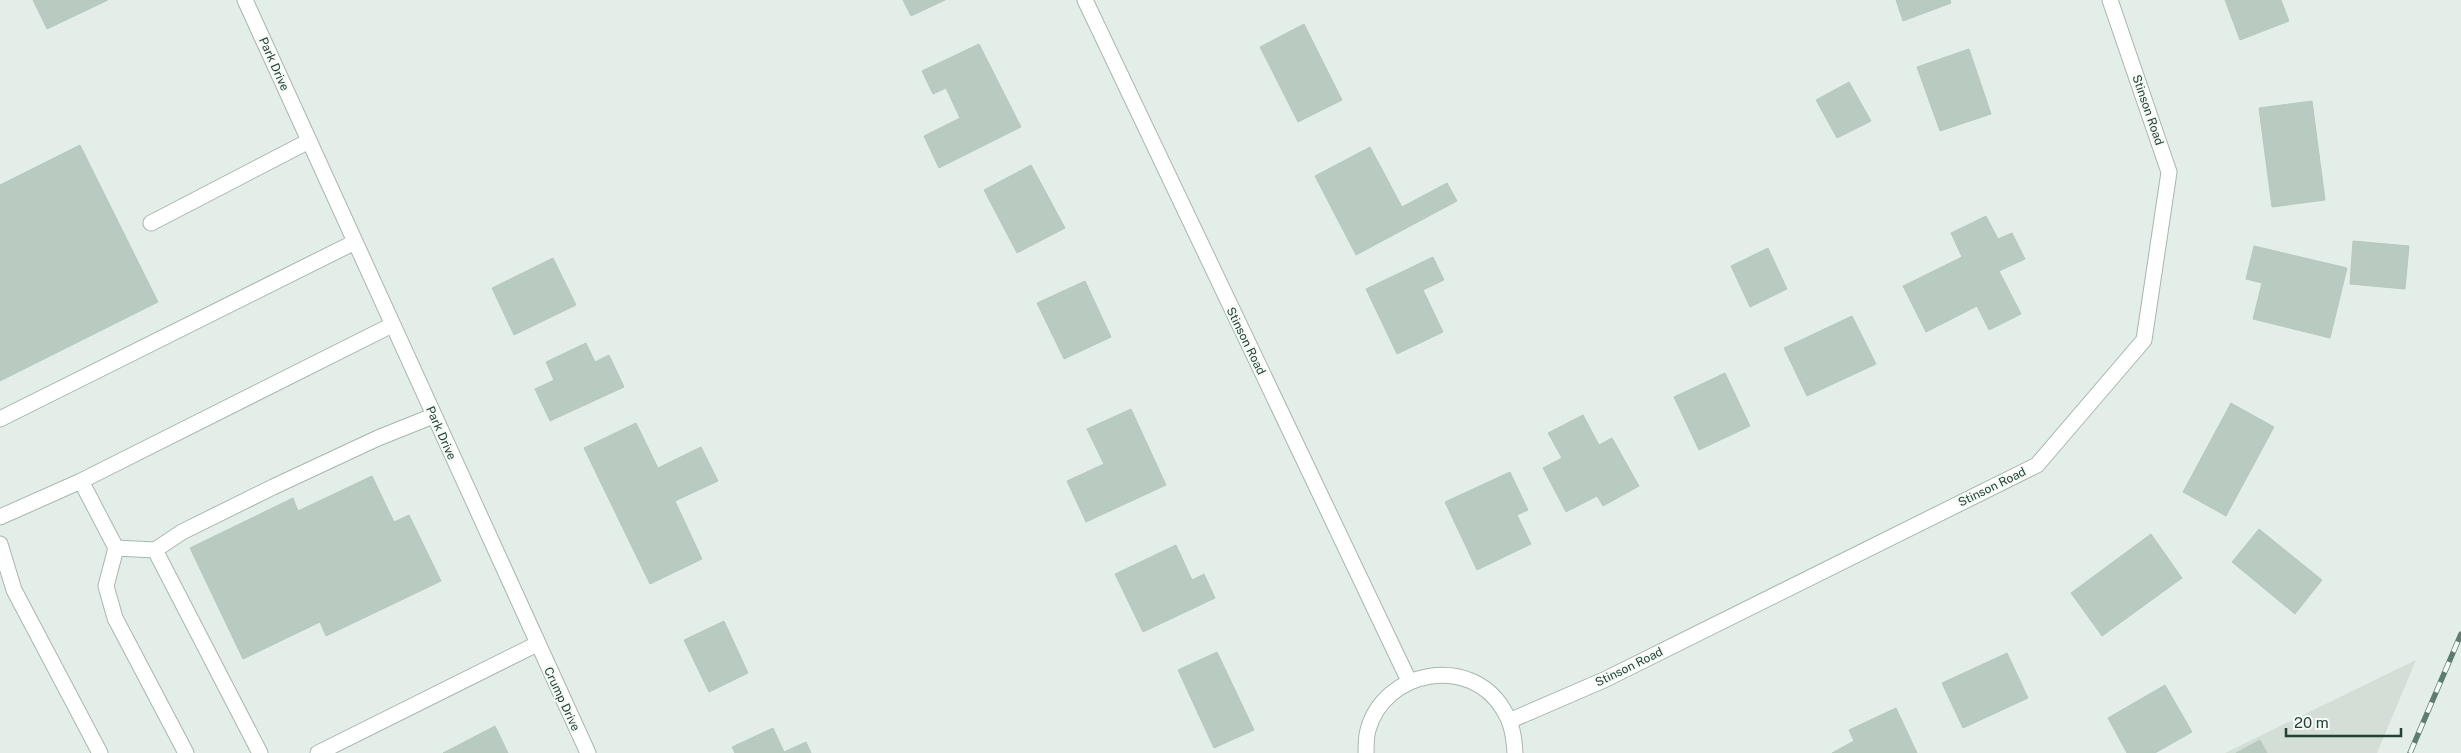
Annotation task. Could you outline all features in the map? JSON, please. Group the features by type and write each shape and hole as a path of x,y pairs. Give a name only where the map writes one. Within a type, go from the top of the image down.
{"street":[{"name":"Park Drive","path":"245,0 537,644"},
{"name":"Stinson Road","path":"1085,0 1409,681"},
{"name":"Stinson Road","path":"1509,721 1604,680 2037,465 2144,340 2170,172 2110,0"},
{"path":"151,224 309,141"},
{"path":"0,419 355,242"},
{"path":"0,517 81,481 392,325"},
{"path":"116,548 156,550 182,532 273,487 378,438 433,416"},
{"path":"81,481 116,548 106,586 115,618 186,753"},
{"path":"0,544 14,590 100,753"},
{"path":"156,550 260,753"},
{"path":"318,753 537,644"},
{"name":"Crump Drive","path":"537,644 588,753"},
{"path":"1366,753 1368,730 1378,708 1394,690 1409,681 1439,674 1463,677 1485,689 1502,707 1509,721 1513,731 1515,753"}],"shaded area":[{"path":"2416,660 2377,753 2225,753"}],"building":[{"path":"33,0 108,0 47,29"},
{"path":"903,0 945,0 911,16"},
{"path":"1896,0 1950,0 1951,3 1903,21"},
{"path":"2225,0 2281,0 2289,21 2240,40"},
{"path":"1304,24 1342,100 1298,122 1260,47"},
{"path":"979,44 1021,127 939,168 924,136 960,118 946,88 933,94 922,71"},
{"path":"1969,49 1991,114 1940,131 1917,67"},
{"path":"1849,82 1871,121 1837,138 1816,100"},
{"path":"2312,101 2325,200 2272,207 2259,108"},
{"path":"80,145 158,302 0,381 0,185"},
{"path":"1370,147 1402,207 1447,183 1457,201 1356,255 1315,176"},
{"path":"1031,165 1065,228 1017,253 984,190"},
{"path":"1986,216 1998,239 2012,233 2025,259 1999,271 2021,314 1989,330 1977,306 1926,332 1903,286 1962,257 1951,233"},
{"path":"2353,241 2409,246 2405,289 2350,284"},
{"path":"2254,246 2347,268 2330,338 2253,319 2262,283 2246,279"},
{"path":"1768,248 1787,289 1750,307 1731,266"},
{"path":"1433,257 1444,280 1423,290 1443,332 1397,354 1366,289"},
{"path":"553,258 576,305 514,335 492,288"},
{"path":"1085,281 1111,337 1064,359 1037,303"},
{"path":"1852,316 1876,364 1807,396 1784,348"},
{"path":"586,343 595,362 609,355 624,387 550,421 535,389 554,380 546,362"},
{"path":"1725,373 1750,426 1699,450 1674,397"},
{"path":"2231,403 2274,427 2226,516 2183,492"},
{"path":"1131,409 1166,485 1086,522 1067,481 1104,464 1087,429"},
{"path":"1583,415 1599,445 1612,438 1639,486 1603,506 1597,496 1566,512 1543,468 1562,458 1548,433"},
{"path":"636,423 658,468 701,447 718,481 675,501 702,559 650,584 584,448"},
{"path":"1510,472 1528,510 1517,515 1531,544 1477,570 1445,502"},
{"path":"372,476 394,522 409,515 441,581 326,636 320,622 243,659 190,548 293,498 298,511"},
{"path":"2259,529 2322,580 2295,614 2232,562"},
{"path":"2151,534 2182,578 2102,636 2071,593"},
{"path":"1176,545 1192,580 1204,574 1215,598 1143,632 1115,574"},
{"path":"724,621 748,673 709,692 684,640"},
{"path":"1217,652 1254,730 1214,748 1178,670"},
{"path":"2007,653 2028,698 1963,728 1942,683"},
{"path":"2165,685 2192,732 2155,753 2127,753 2108,718"},
{"path":"1896,708 1917,753 1832,753 1854,741 1849,730"},
{"path":"495,726 508,753 443,753"},
{"path":"773,728 784,752 806,742 811,753 735,753 732,747"},
{"path":"2260,740 2267,753 2236,753"}],"railway":[{"path":"2410,753 2461,634"}]}
